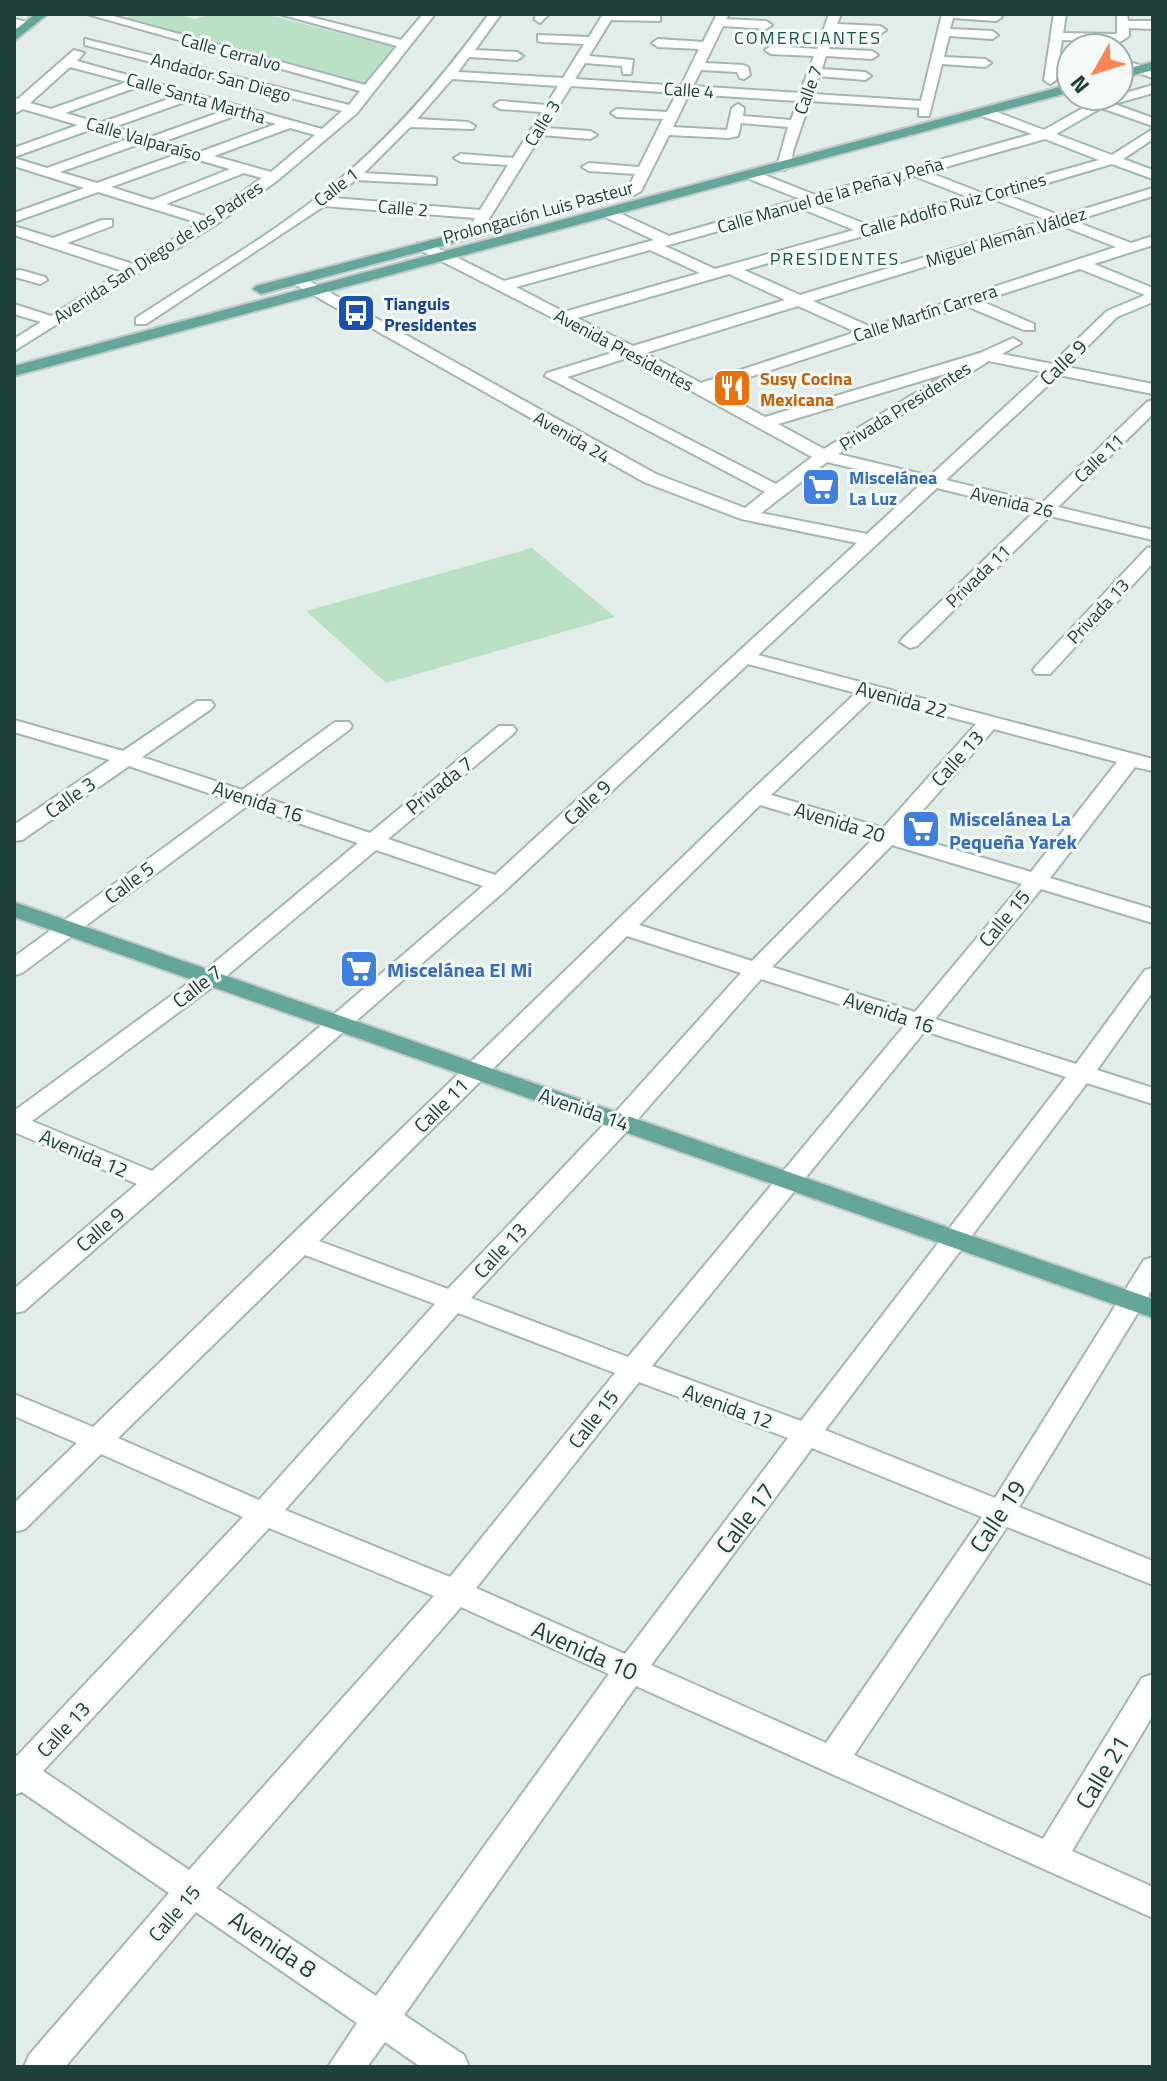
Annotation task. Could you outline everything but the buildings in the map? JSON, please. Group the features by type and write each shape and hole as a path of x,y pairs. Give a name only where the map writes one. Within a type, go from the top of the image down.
{"main road":[{"path":"14,37 42,14"},
{"name":"Prolongación Luis Pasteur","path":"14,356 786,151 925,109 1055,79"},
{"name":"Prolongación Luis Pasteur","path":"14,371 1055,94"},
{"name":"Avenida 14","path":"14,909 1142,1305"}],"street":[{"name":"Calle Cerralvo","path":"93,14 118,17 369,90"},
{"path":"285,14 408,40"},
{"path":"322,14 408,40"},
{"name":"Avenida San Diego de los Padres","path":"14,346 210,222 273,177 352,110 429,14"},
{"name":"Calle 1","path":"141,321 320,201 352,176 409,123 452,75 495,14"},
{"path":"925,109 948,14 991,38"},
{"path":"609,15 706,46"},
{"name":"Calle 3","path":"474,232 609,15"},
{"path":"16,105 118,17"},
{"path":"634,191 721,18 766,25"},
{"path":"833,20 872,54"},
{"name":"Calle 7","path":"784,166 786,151 833,20"},
{"path":"1123,32 1122,20 1153,25"},
{"path":"14,23 27,26"},
{"path":"542,28 592,41"},
{"path":"943,32 991,38"},
{"path":"937,60 991,38"},
{"name":"Andador San Diego","path":"89,42 352,110"},
{"path":"771,49 872,54"},
{"path":"1050,80 1055,49"},
{"path":"468,53 516,57"},
{"path":"814,72 872,54"},
{"path":"581,59 629,63 627,71"},
{"name":"Calle Santa Martha","path":"67,62 326,134"},
{"path":"14,153 277,65"},
{"path":"696,66 739,68 744,70 744,75"},
{"name":"Calle 4","path":"452,75 805,97 925,109"},
{"path":"51,113 140,82"},
{"path":"501,104 551,109"},
{"name":"Calle Valparaíso","path":"16,105 273,177"},
{"path":"47,172 239,110"},
{"path":"984,112 1153,175"},
{"name":"Calle Manuel de la Peña y Peña","path":"501,287 1045,135 1086,112"},
{"path":"1124,112 1153,122"},
{"path":"617,113 671,116"},
{"path":"664,131 729,134 733,133 737,114 796,124"},
{"path":"409,123 468,126"},
{"path":"14,218 289,124"},
{"path":"537,131 589,136"},
{"name":"Calle Adolfo Ruiz Cortines","path":"563,317 1113,160 1153,133"},
{"path":"462,156 518,162"},
{"path":"14,162 210,222"},
{"path":"589,165 644,171"},
{"path":"152,205 244,168"},
{"path":"914,171 1060,220 1129,247"},
{"path":"752,175 867,230"},
{"path":"352,176 430,183"},
{"name":"Miguel Alemán Váldez","path":"778,492 553,376 1153,192"},
{"name":"Calle 2","path":"320,201 486,215"},
{"path":"610,214 667,240"},
{"path":"53,243 106,223"},
{"path":"14,230 132,269"},
{"name":"Calle Martín Carrera","path":"698,389 867,331 1153,240"},
{"path":"651,245 713,274"},
{"name":"Avenida Presidentes","path":"423,246 630,351 824,456"},
{"path":"1079,263 1153,295"},
{"path":"729,269 867,331"},
{"name":"Avenida 24","path":"297,280 611,459 693,497 747,515 869,540"},
{"name":"Calle 9","path":"14,1304 499,884 1112,314 1153,295"},
{"path":"965,300 1029,327"},
{"path":"14,309 52,321"},
{"path":"761,424 986,356 1013,343"},
{"path":"986,356 1153,389"},
{"name":"Privada Presidentes","path":"824,456 986,356"},
{"name":"Calle 11","path":"1046,510 1153,405"},
{"path":"747,515 824,456"},
{"name":"Avenida 26","path":"824,456 1153,535"},
{"name":"Privada 11","path":"910,642 1046,510"},
{"name":"Privada 13","path":"1043,670 1153,552"},
{"name":"Avenida 22","path":"744,657 1141,762"},
{"name":"Calle 11","path":"14,1521 756,797 869,691"},
{"name":"Calle 3","path":"14,835 204,705"},
{"name":"Calle 13","path":"16,1774 264,1514 454,1300 621,1122 756,970 887,837 989,722"},
{"name":"Avenida 16","path":"14,726 243,796 499,884"},
{"name":"Calle 5","path":"14,968 243,796 342,726"},
{"name":"Privada 7","path":"372,839 506,730"},
{"name":"Calle 15","path":"42,2067 193,1890 456,1592 632,1371 919,1022 1035,882 1141,762"},
{"name":"Avenida 20","path":"756,797 1153,916"},
{"name":"Calle 7","path":"14,1123 210,978 372,839"},
{"name":"Avenida 16","path":"625,928 1153,1096"},
{"name":"Calle 17","path":"346,2067 630,1670 1153,975"},
{"name":"Avenida 12","path":"14,1123 155,1182"},
{"name":"Avenida 12","path":"301,1244 808,1435 1153,1573"},
{"name":"Calle 19","path":"833,1759 1142,1305 1153,1266"},
{"name":"Avenida 10","path":"14,1404 264,1514 456,1592 1153,1903"},
{"name":"Calle 21","path":"1051,1856 1153,1687"},
{"name":"Avenida 8","path":"16,1774 193,1890 451,2067"}],"green space":[{"path":"132,14 176,14 195,19 211,14 265,14 398,48 367,88 125,21"},
{"path":"532,548 615,617 386,683 306,611"}],"place":[{"name":"Tianguis Presidentes","path":"356,313"},
{"name":"Susy Cocina Mexicana","path":"732,388"},
{"name":"Miscelánea La Luz","path":"821,487"},
{"name":"Miscelánea La Pequeña Yarek","path":"921,829"},
{"name":"Miscelánea El Mi","path":"359,969"}],"district":[{"name":"COMERCIANTES","path":"808,37"},
{"name":"PRESIDENTES","path":"835,258"}]}
